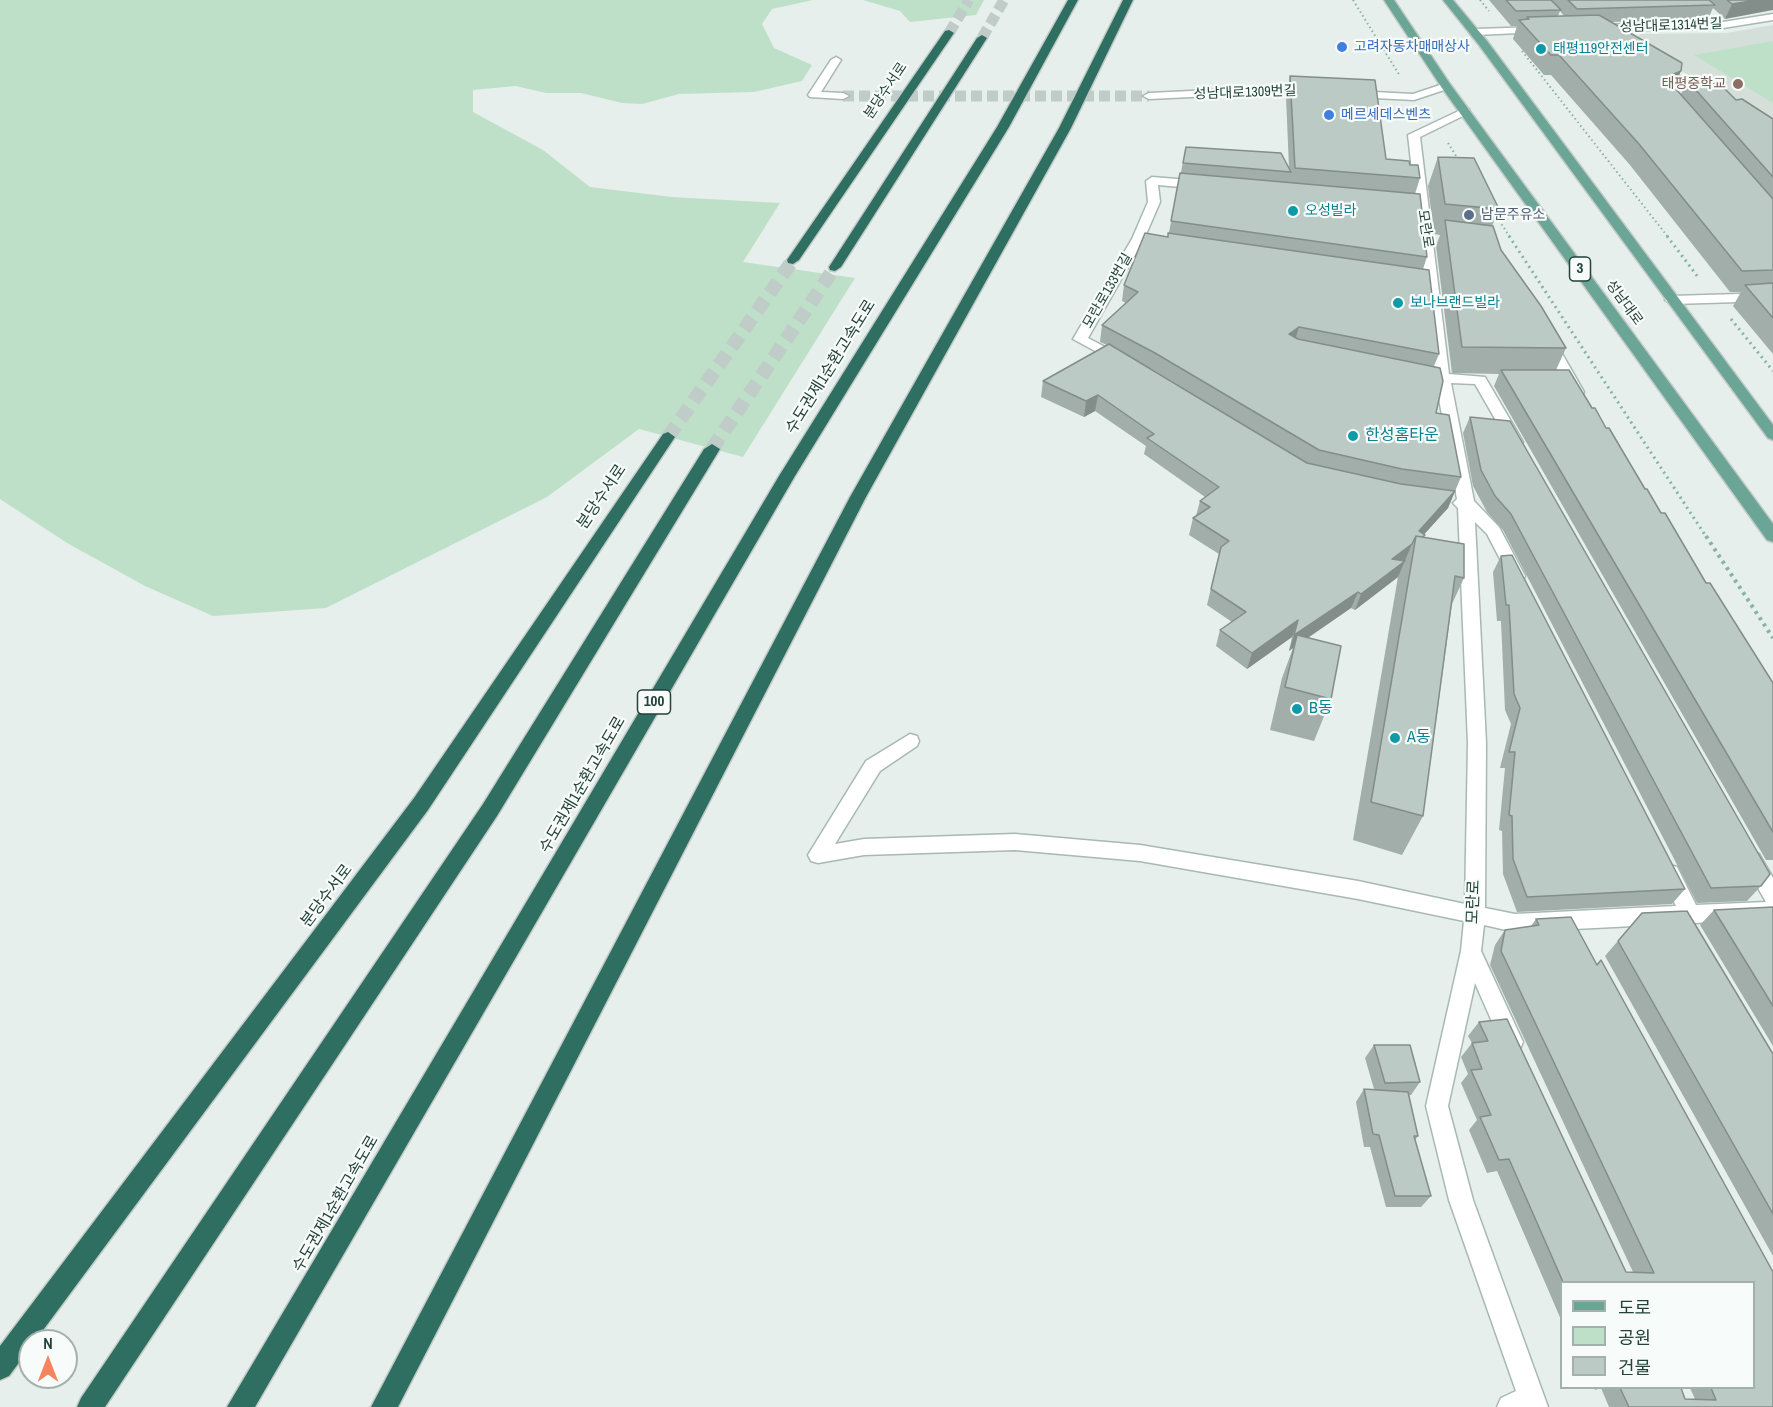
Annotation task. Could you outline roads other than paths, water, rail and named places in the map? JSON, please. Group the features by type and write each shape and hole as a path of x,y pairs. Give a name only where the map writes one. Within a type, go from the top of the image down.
{"highway":[{"name":"수도권제1순환고속도로","path":"240,1407 781,486 1003,127 1073,0"},
{"path":"384,1407 858,497 1065,128 1128,0"},
{"name":"분당수서로","path":"793,260 949,33"},
{"path":"835,267 982,38"},
{"name":"분당수서로","path":"0,1367 421,804 668,437"},
{"path":"90,1407 490,810 712,449"}],"main road":[{"name":"성남대로","path":"1389,0 1446,86 1773,536"},
{"path":"1448,0 1475,32 1773,435"}],"street":[{"path":"1710,13 1723,25"},
{"name":"성남대로1314번길","path":"1616,40 1592,28 1723,25 1773,17"},
{"path":"1475,32 1547,30"},
{"path":"1645,59 1714,101"},
{"path":"836,60 814,95 843,96"},
{"path":"1345,94 1414,98 1446,86"},
{"path":"1676,95 1694,89"},
{"name":"성남대로1309번길","path":"1149,96 1276,90 1322,92"},
{"name":"모란로","path":"1465,111 1414,135 1416,204 1433,240 1426,280 1466,503 1477,743 1475,913 1471,951 1437,1106 1461,1200 1525,1404"},
{"name":"모란로133번길","path":"1137,369 1080,339 1144,240 1154,202 1152,181 1210,186"},
{"path":"1672,300 1771,299"},
{"path":"1540,330 1565,381 1583,401"},
{"path":"1420,374 1443,379 1503,381"},
{"path":"1480,380 1521,453"},
{"path":"1442,500 1466,503 1493,531 1526,593"},
{"path":"910,741 873,766 818,855 864,847 1015,842 1140,853 1475,913 1515,923 1571,919 1689,923 1773,910"},
{"path":"1744,844 1773,896"},
{"path":"1659,853 1689,923"},
{"path":"1571,919 1583,940"},
{"path":"1471,951 1521,1060"}],"tunnel":[{"path":"949,33 969,0"},
{"path":"982,38 1004,0"},
{"path":"843,96 1149,96"},
{"path":"668,437 793,260"},
{"path":"712,449 835,267"}],"place":[{"name":"고려자동차매매상사","path":"1342,47"},
{"name":"태평119안전센터","path":"1541,49"},
{"name":"태평중학교","path":"1738,84"},
{"name":"메르세데스벤츠","path":"1329,115"},
{"name":"오성빌라","path":"1293,211"},
{"name":"남문주유소","path":"1469,215"},
{"name":"보나브랜드빌라","path":"1398,303"},
{"name":"한성홈타운","path":"1353,436"},
{"name":"B동","path":"1297,709"},
{"name":"A동","path":"1395,738"}]}
